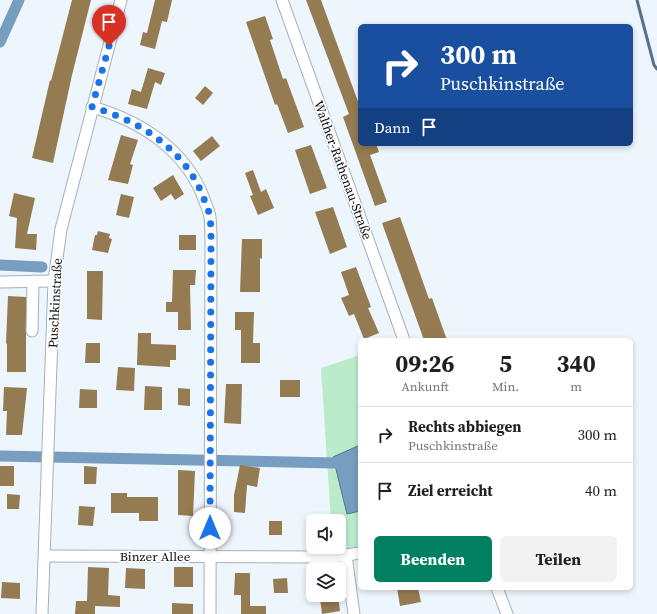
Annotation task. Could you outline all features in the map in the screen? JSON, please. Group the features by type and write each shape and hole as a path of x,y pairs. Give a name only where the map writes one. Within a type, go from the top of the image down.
{"street":[{"name":"Puschkinstraße","path":"42,614 54,281 61,229 92,107 122,0"},
{"name":"Walther-Rathenau-Straße","path":"282,0 403,338"},
{"path":"92,107 123,118 168,145 188,167 201,191 210,216 210,614"},
{"path":"0,282 54,281"},
{"path":"32,331 33,282"},
{"name":"Binzer Allee","path":"45,556 333,557 358,553"},
{"path":"346,556 354,614"},
{"path":"498,590 507,614"}],"green space":[{"path":"358,356 358,553 333,557 333,554 346,554 346,514 331,514 321,368"}],"water":[{"path":"358,446 358,511 347,514 333,457"}],"building":[{"path":"72,0 91,0 72,75 53,163 32,158 50,80 51,81"},
{"path":"155,0 172,0 167,22 162,21 155,49 140,45 143,32 147,33"},
{"path":"306,0 321,0 358,102 358,146 377,146 379,152 370,155 387,202 375,206 343,117 349,114"},
{"path":"265,16 273,39 270,40 283,79 286,78 304,127 288,133 277,104 275,105 246,22"},
{"path":"148,68 165,73 161,85 155,82 147,109 128,104 132,89 141,92"},
{"path":"205,86 213,93 203,105 195,98"},
{"path":"121,135 138,140 130,164 133,165 128,184 108,180"},
{"path":"212,136 220,146 201,161 193,151"},
{"path":"311,145 327,188 310,194 295,150"},
{"path":"253,170 261,192 266,189 274,208 258,215 250,196 253,195 245,173"},
{"path":"173,175 184,194 175,200 171,194 161,201 153,188"},
{"path":"14,193 35,198 27,234 37,234 36,250 15,248 17,218 9,216"},
{"path":"121,194 134,197 129,218 116,215"},
{"path":"333,207 347,247 330,254 315,212"},
{"path":"400,217 429,299 432,298 446,338 423,338 382,223"},
{"path":"98,231 110,234 109,238 112,239 108,253 92,250 95,235 97,235"},
{"path":"179,235 196,235 196,250 179,250"},
{"path":"242,239 262,239 262,259 260,258 260,292 240,292"},
{"path":"356,267 371,307 368,308 379,333 364,338 354,314 349,316 341,298 349,295 341,272"},
{"path":"173,270 196,270 195,285 190,285 191,330 178,330 178,312 166,312 166,302 172,302"},
{"path":"87,271 103,271 102,320 87,319"},
{"path":"8,296 26,297 26,372 7,372 6,343"},
{"path":"235,312 254,312 253,343 260,343 260,363 241,363 241,330 235,330"},
{"path":"138,333 151,333 151,344 176,345 176,360 170,360 170,367 137,365"},
{"path":"86,343 100,343 100,363 85,363"},
{"path":"118,367 135,368 134,391 116,390"},
{"path":"280,380 300,380 300,397 280,397"},
{"path":"226,384 242,384 241,424 224,423"},
{"path":"145,386 162,387 162,410 144,410"},
{"path":"4,387 27,388 22,435 6,435 7,411 3,411"},
{"path":"178,388 190,389 190,406 178,405"},
{"path":"80,389 97,390 97,408 79,408"},
{"path":"240,465 260,468 257,487 247,485 245,513 234,512 234,495"},
{"path":"0,466 14,466 14,486 0,486"},
{"path":"84,466 97,467 96,484 84,484"},
{"path":"178,470 195,471 193,516 178,515"},
{"path":"111,493 127,493 127,497 158,497 158,521 139,521 139,513 111,513"},
{"path":"7,494 20,495 19,509 7,509"},
{"path":"79,506 95,507 93,526 78,525"},
{"path":"269,521 282,521 282,535 269,535"},
{"path":"88,567 109,568 108,595 120,596 120,607 95,606 95,614 75,614 76,601 87,601"},
{"path":"174,567 193,567 193,587 174,587"},
{"path":"126,568 145,569 145,589 125,588"},
{"path":"235,573 250,573 250,606 266,606 266,614 241,614 241,595 234,595"},
{"path":"287,578 288,593 274,593 273,579"},
{"path":"2,582 20,583 20,599 1,598"},
{"path":"397,590 418,590 421,602 400,606"},
{"path":"320,602 339,602 340,611 322,614"},
{"path":"172,603 193,604 193,614 172,614"}],"waterway":[{"path":"0,42 19,0"},
{"path":"637,0 654,65 657,69"},
{"path":"0,265 42,267"},
{"path":"0,456 334,463"}],"route":[{"path":"109,46 92,107 123,118 147,131 168,145 188,167 201,191 210,216 210,528"}]}
